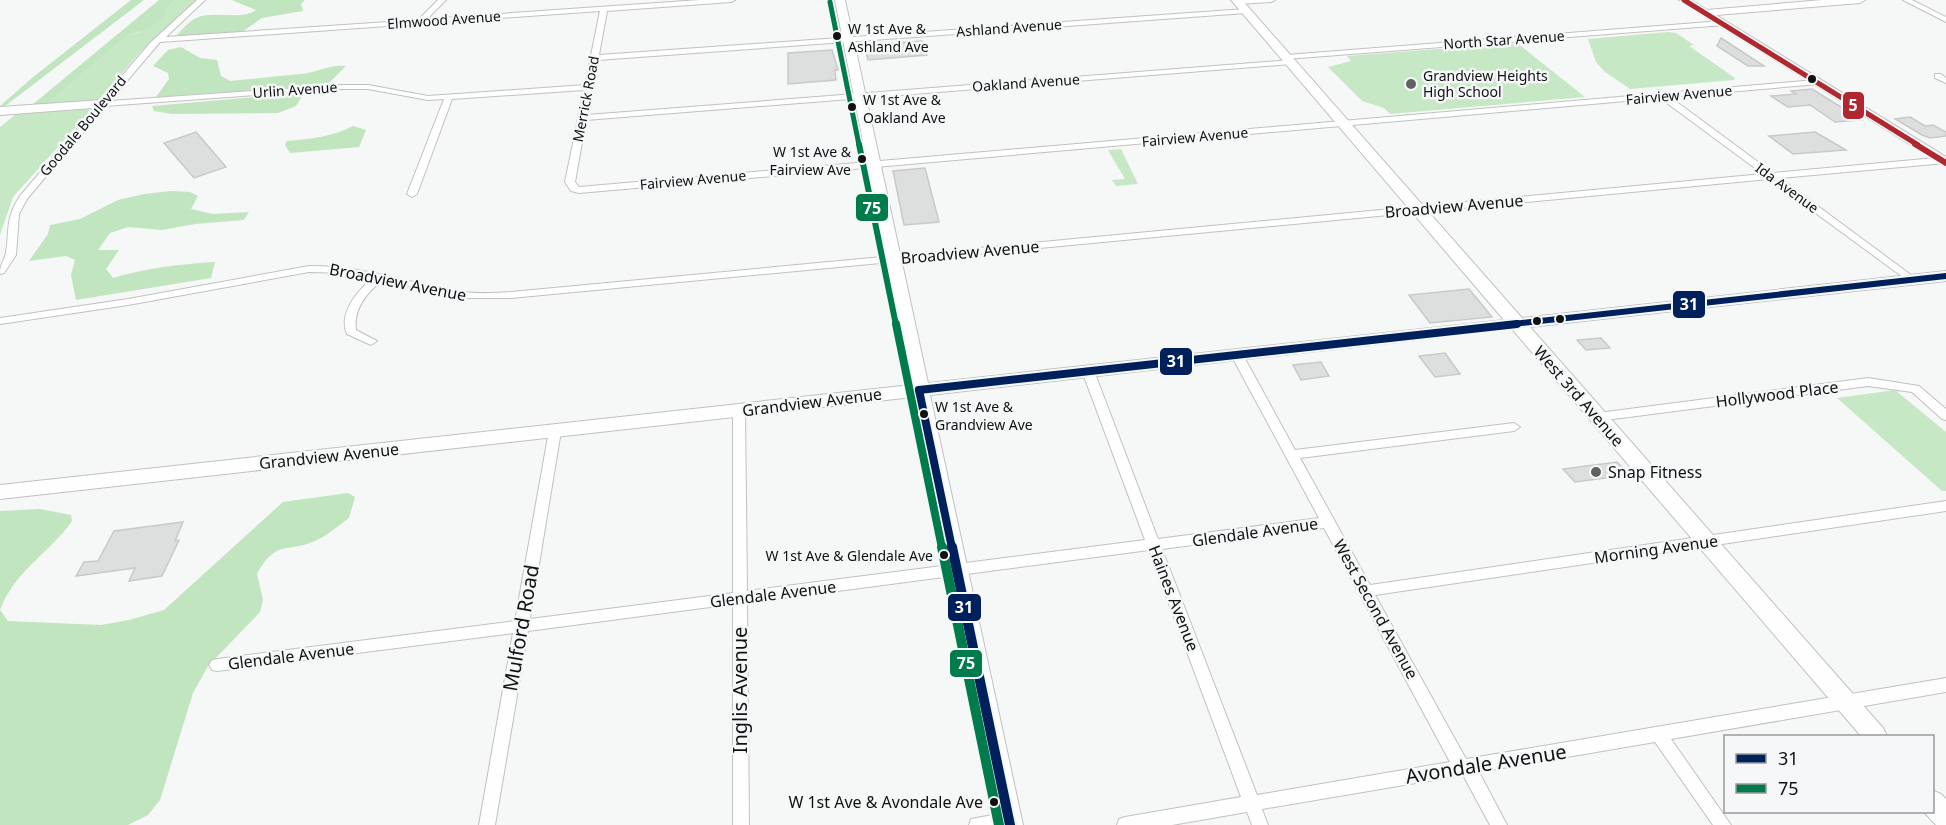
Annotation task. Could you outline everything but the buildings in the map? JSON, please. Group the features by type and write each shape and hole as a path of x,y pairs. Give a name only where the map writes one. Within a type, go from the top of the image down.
{"street":[{"name":"Goodale Boulevard","path":"0,272 11,255 14,242 12,225 18,206 158,40 201,0"},
{"path":"422,21 442,0"},
{"name":"Elmwood Avenue","path":"158,40 730,0"},
{"path":"840,0 1010,822 977,825"},
{"name":"Ashland Avenue","path":"594,58 848,40 1271,0"},
{"path":"1684,0 1944,161"},
{"path":"1705,13 1860,0"},
{"path":"1907,0 1946,20"},
{"name":"West 3rd Avenue","path":"1240,4 1874,735"},
{"name":"Merrick Road","path":"574,189 570,182 604,9"},
{"name":"North Star Avenue","path":"1288,60 1722,23"},
{"name":"Oakland Avenue","path":"583,118 1288,60"},
{"name":"Fairview Avenue","path":"574,189 1816,82"},
{"name":"Urlin Avenue","path":"0,111 339,87 376,88 417,97 450,97 588,87"},
{"name":"Ida Avenue","path":"1663,96 1911,280"},
{"path":"412,194 450,97"},
{"name":"Broadview Avenue","path":"0,321 138,300 309,269 340,269 464,295 486,296 1944,161"},
{"name":"Grandview Avenue","path":"0,492 1946,276"},
{"path":"371,341 351,332 349,325 359,297 379,277"},
{"name":"West Second Avenue","path":"1237,355 1498,825"},
{"name":"Haines Avenue","path":"1088,371 1260,825"},
{"name":"Hollywood Place","path":"1598,417 1868,382 1915,390 1946,416"},
{"name":"Inglis Avenue","path":"739,411 741,825"},
{"path":"1292,456 1514,427"},
{"name":"Mulford Road","path":"487,825 555,431"},
{"name":"Morning Avenue","path":"1366,591 1946,506"},
{"name":"Glendale Avenue","path":"217,665 1328,522"},
{"name":"Avondale Avenue","path":"1125,825 1659,736 1946,685"},
{"path":"1659,736 1724,825"},
{"path":"1934,804 1946,818"}],"green space":[{"path":"131,0 144,0 5,106 0,106 32,78"},
{"path":"159,0 175,0 165,9 166,14 150,28 128,35 47,104 32,105"},
{"path":"175,0 197,0 142,50 101,97 96,101 47,104 128,35 139,32"},
{"path":"232,0 305,0 301,4 303,11 262,18 242,32 175,37 196,18 211,15 243,15 256,10"},
{"path":"1676,33 1694,45 1689,46 1735,78 1734,80 1630,89 1604,71 1596,62 1588,39"},
{"path":"1517,43 1585,97 1390,114 1384,108 1362,101 1328,67 1351,61 1347,56"},
{"path":"181,47 200,58 217,60 221,76 230,81 306,73 334,66 346,66 327,85 156,97 169,79 168,73 153,66 168,50"},
{"path":"304,93 296,106 278,113 172,114 154,111 152,106"},
{"path":"92,109 13,197 0,235 0,127 16,114"},
{"path":"353,126 366,130 359,147 290,153 285,145 287,141 329,135"},
{"path":"1121,149 1138,184 1116,186 1112,180 1125,179 1108,150"},
{"path":"171,191 190,192 198,196 191,209 213,214 249,212 244,220 195,224 162,230 128,227 110,233 98,250 119,250 106,269 113,278 164,267 215,262 211,278 76,300 71,275 75,260 66,256 29,261 48,234 50,225 80,219 118,200"},
{"path":"1895,390 1946,432 1946,491 1942,491 1837,398"},
{"path":"348,493 355,497 349,518 329,533 307,544 277,551 264,563 257,574 263,600 260,612 208,666 193,693 160,800 148,815 128,825 0,825 0,610 8,621 101,625 164,610 283,502"},
{"path":"40,509 71,515 72,521 23,573 0,610 0,511"}],"transit line":[{"name":"5","path":"1684,0 1946,163"},
{"name":"75","path":"830,2 999,825"},
{"name":"31","path":"919,390 1946,276"},
{"name":"31","path":"919,390 1010,825"}],"place":[{"name":"W 1st Ave & Ashland Ave","path":"837,36"},
{"name":"Grandview Heights High School","path":"1411,84"},
{"name":"W 1st Ave & Oakland Ave","path":"852,107"},
{"name":"W 1st Ave & Fairview Ave","path":"862,159"},
{"name":"W 1st Ave & Grandview Ave","path":"924,414"},
{"name":"Snap Fitness","path":"1596,472"},
{"name":"W 1st Ave & Glendale Ave","path":"944,555"},
{"name":"W 1st Ave & Avondale Ave","path":"994,802"}]}
